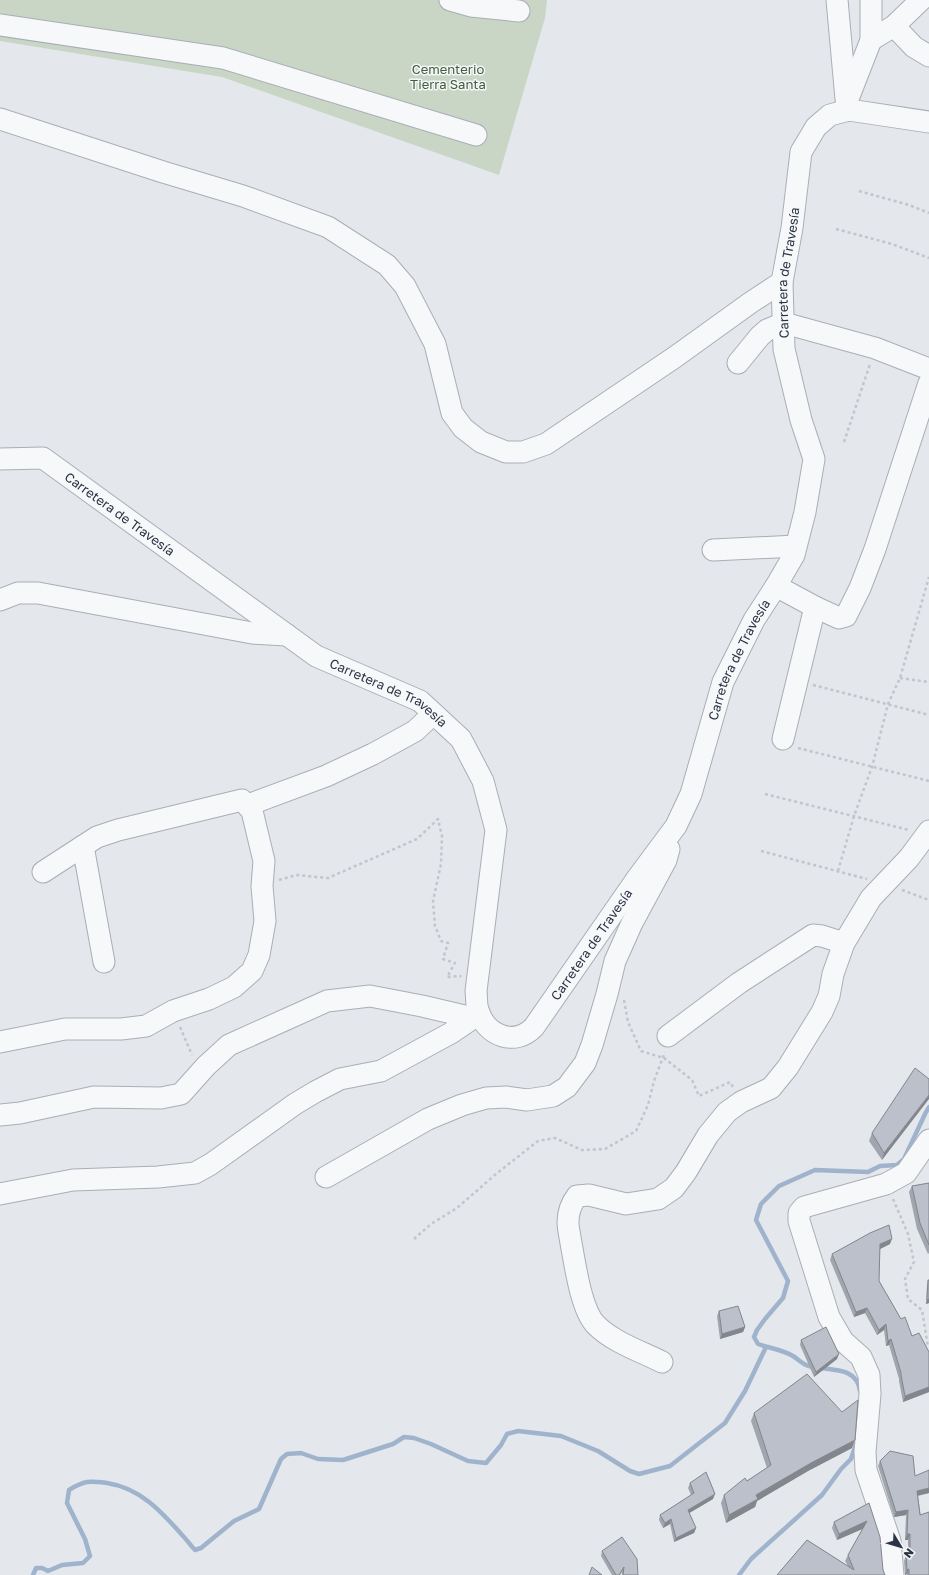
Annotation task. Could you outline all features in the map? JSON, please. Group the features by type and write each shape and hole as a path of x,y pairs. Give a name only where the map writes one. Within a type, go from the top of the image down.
{"street":[{"path":"450,0 471,6 519,11"},
{"path":"837,0 848,107"},
{"path":"848,107 871,40 871,0"},
{"path":"871,40 894,26 921,0"},
{"path":"0,25 223,58 476,134"},
{"path":"894,26 914,47 929,56"},
{"name":"Carretera de Travesía","path":"0,459 43,458 316,656 420,701 461,739 483,781 496,830 476,1007 484,1022 493,1032 506,1038 518,1038 528,1033 534,1027 676,826 691,794 723,682 754,620 794,555 805,512 814,459 801,420 784,349 782,282 792,228 801,152 816,127 830,116 848,107 929,122"},
{"path":"0,119 163,172 244,196 321,225 387,265 405,286 435,344 452,413 463,428 481,442 506,452 523,452 546,444 676,357 750,303 782,282"},
{"path":"738,363 767,330 784,323 875,348 929,369"},
{"path":"776,586 839,618 846,616 850,610 875,549 929,383"},
{"path":"713,550 796,546"},
{"path":"0,600 18,593 38,593 252,633 287,635"},
{"path":"782,739 815,607"},
{"path":"248,805 326,776 373,754 414,731 433,714"},
{"path":"0,1042 65,1029 146,1026 173,1011 209,999 234,987 252,971 258,955 265,921 262,886 264,861 252,811 242,800 118,830 97,837 43,872"},
{"path":"326,1177 428,1119 462,1105 486,1098 506,1097 527,1100 553,1096 567,1087 585,1064 607,994 614,961 632,923 666,860 676,826"},
{"path":"662,1362 618,1341 594,1324 587,1312 580,1286 568,1223 570,1205 577,1196 588,1195 626,1204 658,1199 674,1188 686,1172 708,1135 727,1112 741,1102 771,1088 788,1067 822,1012 829,996 833,974 844,943 871,898 909,858 928,833"},
{"path":"83,846 104,962"},
{"path":"668,1036 739,983 813,935 822,936 844,943"},
{"path":"0,1114 20,1113 94,1097 161,1098 181,1094 206,1066 229,1045 328,1001 370,996 422,1006 476,1007"},
{"path":"0,1194 73,1180 178,1176 195,1173 211,1164 295,1104 315,1092 340,1079 381,1071 451,1034 476,1007"},
{"path":"893,1575 890,1541 866,1470 864,1452 870,1394 869,1375 861,1357 843,1341 829,1317 799,1222 799,1214 804,1207 886,1184 906,1173 929,1140"}],"path":[{"path":"859,191 910,205 929,213"},
{"path":"836,229 892,244 929,258"},
{"path":"844,442 875,348"},
{"path":"838,871 854,816 872,767 888,704 900,678 929,577"},
{"path":"900,678 929,682"},
{"path":"796,680 929,715"},
{"path":"782,739 795,747 929,781"},
{"path":"765,794 928,833"},
{"path":"262,886 296,875 328,878 417,839 438,819 442,836 441,864 434,901 435,926 441,942 448,943 442,959 455,963 447,977 460,976 465,983 476,1007"},
{"path":"761,852 885,883 929,900"},
{"path":"624,996 628,1022 641,1052 664,1058 692,1080 699,1096 730,1082 741,1102"},
{"path":"173,1011 192,1057"},
{"path":"414,1239 431,1224 457,1208 496,1174 538,1141 555,1138 582,1150 605,1149 636,1131 648,1105 654,1081 664,1058"},
{"path":"886,1184 908,1234 914,1262 905,1279 908,1300 922,1310 928,1347"}],"green space":[{"name":"Cementerio Tierra Santa","path":"0,0 547,0 545,18 499,175 222,77 0,41"}],"building":[{"path":"915,1068 929,1079 929,1095 884,1153 872,1133"},
{"path":"929,1183 929,1245 920,1223 912,1186"},
{"path":"889,1225 892,1239 880,1244 879,1281 901,1319 905,1317 912,1336 919,1333 929,1352 929,1387 905,1396 901,1373 891,1339 888,1341 886,1324 879,1330 867,1308 856,1312 832,1254 870,1233"},
{"path":"928,1280 929,1299 927,1300"},
{"path":"738,1306 745,1327 722,1334 719,1311"},
{"path":"826,1327 839,1354 816,1372 801,1340"},
{"path":"807,1374 842,1412 858,1400 855,1440 811,1463 756,1495 758,1499 729,1515 724,1495 745,1478 747,1481 771,1465 754,1413"},
{"path":"890,1451 913,1456 915,1476 929,1470 929,1488 917,1491 920,1515 929,1512 929,1575 909,1575 909,1569 907,1570 906,1556 910,1553 910,1534 907,1534 908,1510 896,1512 880,1461"},
{"path":"706,1472 715,1494 688,1510 696,1528 676,1538 671,1519 665,1523 660,1515 694,1493 690,1483"},
{"path":"869,1503 880,1537 883,1570 885,1575 777,1575 807,1540 854,1570 848,1555 867,1521 839,1534 834,1522"},
{"path":"622,1537 637,1559 638,1575 623,1575 624,1567 619,1575 616,1575 602,1551"},
{"path":"592,1567 602,1575 589,1575"}],"waterway":[{"path":"860,1391 858,1383 847,1373 807,1365 789,1354 758,1344 754,1337 757,1330 783,1298 788,1281 756,1220 761,1204 779,1186 815,1170 868,1172 880,1166 897,1165 904,1159 929,1107"},
{"path":"33,1575 36,1568 42,1568 48,1571 62,1565 83,1563 90,1556 85,1539 67,1503 69,1490 79,1484 88,1482 107,1483 119,1486 140,1495 158,1510 195,1550 201,1548 234,1521 259,1509 281,1459 287,1454 301,1453 318,1459 343,1460 393,1444 404,1437 414,1438 431,1444 468,1461 486,1463 501,1445 507,1434 518,1431 561,1436 598,1451 630,1471 639,1474 670,1466 725,1423 745,1391 766,1347"},
{"path":"739,1575 751,1559 822,1495 841,1469 851,1459 856,1444"}]}
